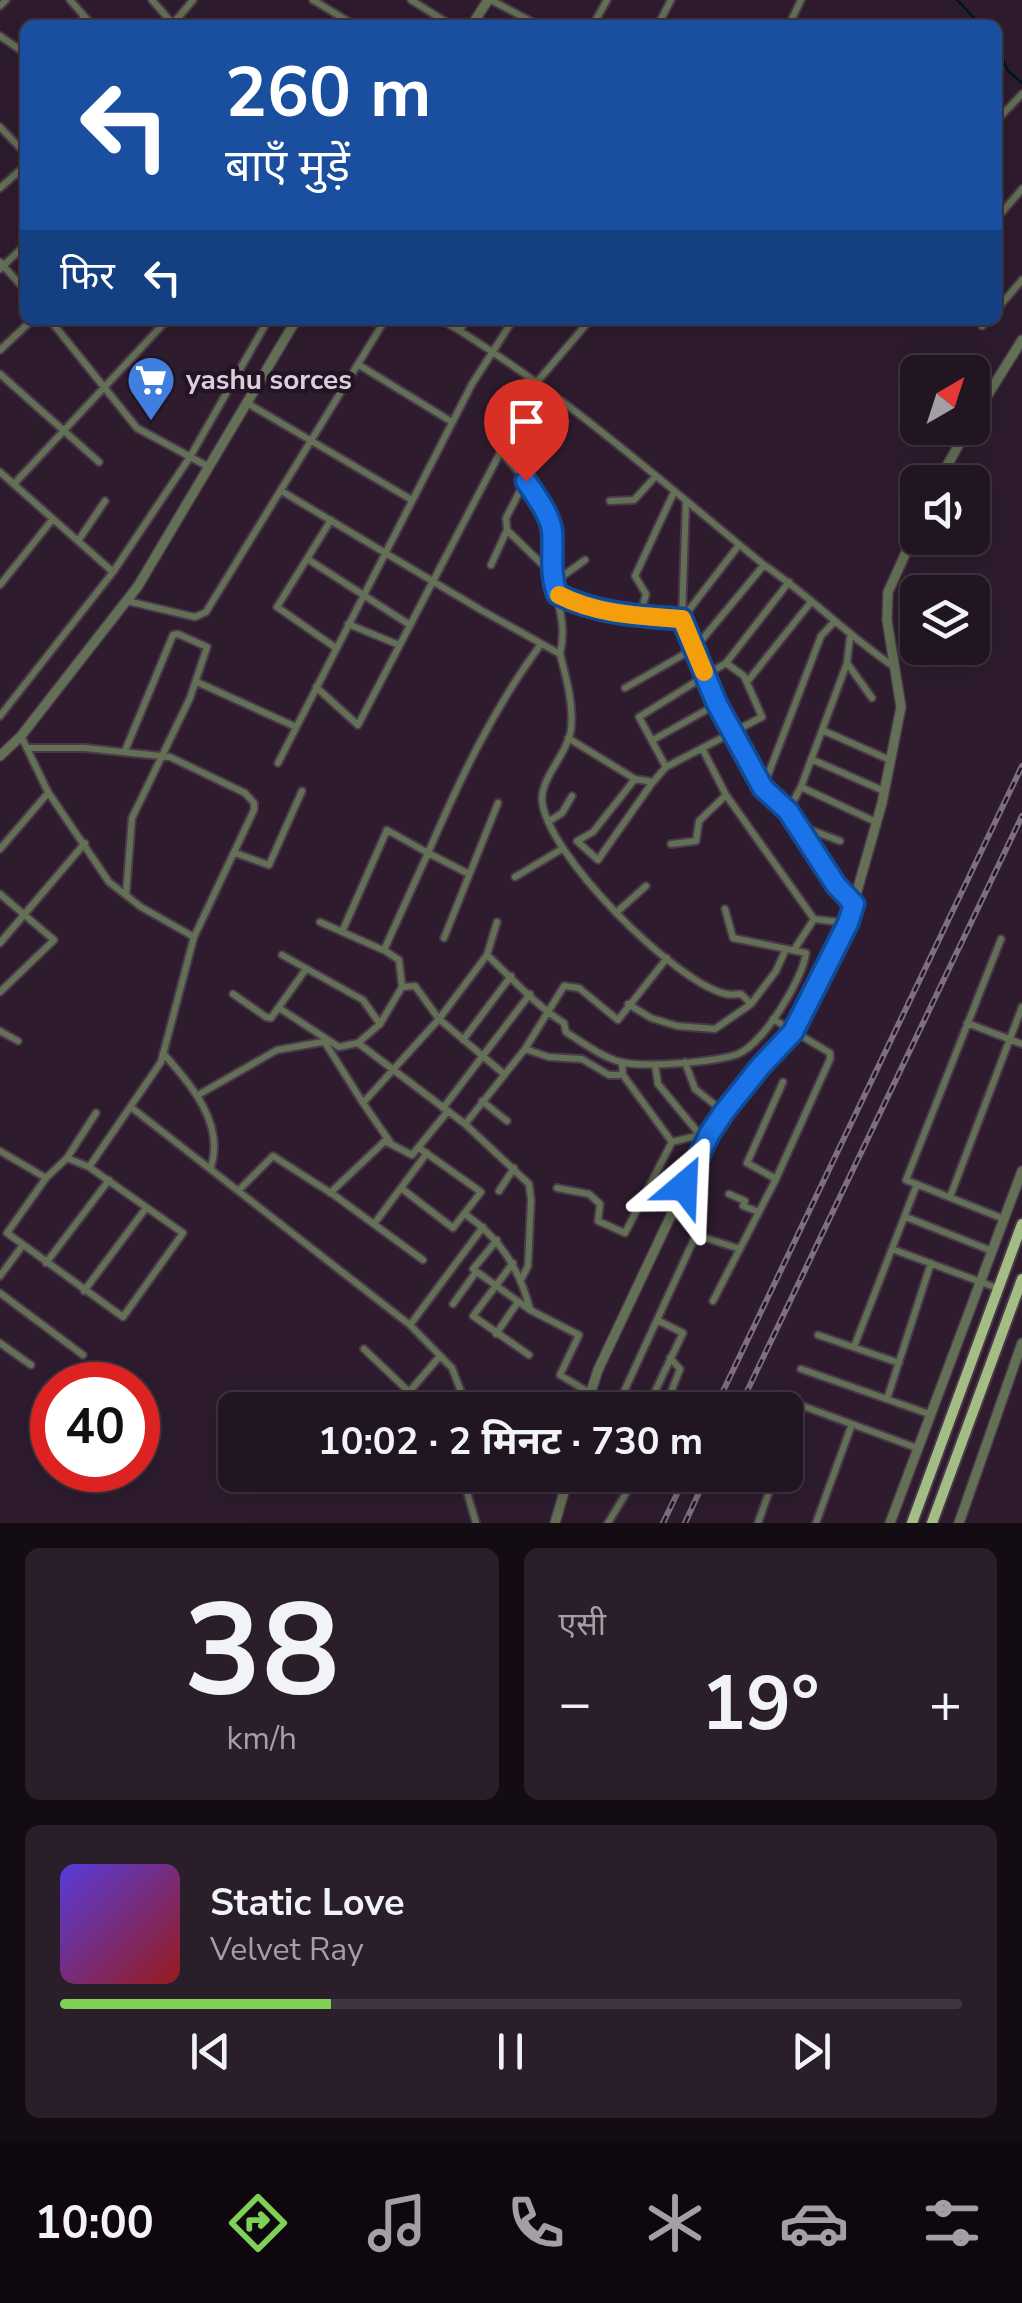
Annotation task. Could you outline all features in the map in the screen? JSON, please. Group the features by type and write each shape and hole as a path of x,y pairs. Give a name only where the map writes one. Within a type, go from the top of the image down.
{"main road":[{"path":"912,1523 1022,1224"},
{"path":"932,1523 1022,1279"}],"street":[{"path":"0,6 6,0"},
{"path":"70,0 88,20"},
{"path":"152,0 169,20"},
{"path":"176,20 193,0"},
{"path":"313,0 346,20"},
{"path":"410,0 442,20"},
{"path":"490,0 528,20"},
{"path":"596,0 606,2"},
{"path":"82,20 85,17"},
{"path":"1002,115 1022,94"},
{"path":"0,126 20,148"},
{"path":"0,188 20,170"},
{"path":"1002,212 1022,189"},
{"path":"20,249 1,266 20,285"},
{"path":"1002,303 1022,280"},
{"path":"0,350 27,325"},
{"path":"54,325 137,428 209,467"},
{"path":"14,484 162,325"},
{"path":"0,716 113,572 190,457 265,325"},
{"path":"0,756 21,736 128,601 293,325"},
{"path":"128,601 202,616 283,492 382,325"},
{"path":"451,325 538,382 834,622 896,667"},
{"path":"460,330 463,325"},
{"path":"278,764 472,384 510,325"},
{"path":"316,687 358,725 538,382 586,325"},
{"path":"990,391 1022,340"},
{"path":"359,365 452,422"},
{"path":"0,374 99,462"},
{"path":"247,403 412,500"},
{"path":"501,452 526,481 550,522 551,572 564,635 560,654 571,729 542,794 548,822 591,887 648,946 697,981 726,994 741,994 750,1004"},
{"path":"0,472 113,572"},
{"path":"610,501 634,500 655,476"},
{"path":"491,564 507,530 506,518 526,481"},
{"path":"283,492 560,654"},
{"path":"640,616 646,594 635,576 674,492"},
{"path":"78,540 105,501"},
{"path":"686,501 682,619 717,704 763,788 788,811 836,885 854,904"},
{"path":"2,580 52,520"},
{"path":"331,520 277,607 337,648"},
{"path":"507,530 551,572"},
{"path":"682,619 739,545"},
{"path":"496,1240 473,1269 530,1310 579,1335 560,1376 589,1392 706,1134 793,1032 848,923 892,761 901,707 886,606 890,585 904,555"},
{"path":"309,560 410,625"},
{"path":"553,583 585,560"},
{"path":"625,688 695,648 764,565"},
{"path":"666,766 640,716 726,663 789,582"},
{"path":"557,594 593,609 682,619"},
{"path":"747,682 811,602"},
{"path":"763,788 821,636 834,622"},
{"path":"348,624 400,645"},
{"path":"125,751 176,634 209,649 132,818 126,894"},
{"path":"788,811 847,664 851,635"},
{"path":"384,950 466,764 542,643"},
{"path":"577,841 598,860 666,766 762,716 747,682 726,663"},
{"path":"847,664 872,698"},
{"path":"196,682 296,726"},
{"path":"653,740 717,704"},
{"path":"822,730 892,761"},
{"path":"21,736 48,792 100,871 141,907 194,937"},
{"path":"568,738 634,779 653,782"},
{"path":"27,748 162,755 195,767 252,798 254,810 194,937 164,1053 132,1108 89,1167"},
{"path":"702,748 726,795 814,919 848,923"},
{"path":"811,759 884,791"},
{"path":"515,876 593,832 634,779"},
{"path":"800,787 876,822"},
{"path":"234,853 269,865 302,791"},
{"path":"0,849 48,792"},
{"path":"671,844 696,841 699,821 726,795"},
{"path":"548,822 562,813 572,796"},
{"path":"444,938 498,803"},
{"path":"797,825 840,842"},
{"path":"342,932 387,830 470,874"},
{"path":"0,944 84,843"},
{"path":"617,912 646,886"},
{"path":"0,894 54,940 0,992"},
{"path":"487,956 564,1023 566,1032 622,1063 655,1065 740,1054 797,986 806,952 734,938 725,910"},
{"path":"628,1004 651,1018 676,1026 715,1029 750,1004 814,919"},
{"path":"279,1008 340,1047 358,1044 380,1024 402,987 400,960 320,922"},
{"path":"363,1103 439,1019 487,956 498,922"},
{"path":"1000,939 906,1180 1004,1219"},
{"path":"282,955 363,1000 380,1024"},
{"path":"465,1124 525,1049 564,986 579,988 618,1020 667,958"},
{"path":"233,994 269,1019 306,969"},
{"path":"463,1040 511,976"},
{"path":"402,987 415,986 439,1019 504,1074"},
{"path":"374,1224 401,1188 445,1109 530,993"},
{"path":"950,1197 1022,1007"},
{"path":"713,1302 776,1179 830,1058 830,1054 773,1019"},
{"path":"967,1024 1022,1044"},
{"path":"0,1030 18,1041"},
{"path":"198,1096 277,1050 327,1041"},
{"path":"327,1041 390,1142 412,1156 423,1150"},
{"path":"358,1044 465,1124 529,1184 532,1200 528,1266 522,1278"},
{"path":"525,1049 549,1057 582,1059 609,1075 623,1074"},
{"path":"164,1053 198,1096 216,1149 211,1166"},
{"path":"684,1062 695,1088 724,1112"},
{"path":"622,1063 623,1074 672,1142"},
{"path":"655,1065 658,1084 706,1134"},
{"path":"776,1179 747,1163 783,1082"},
{"path":"482,1101 508,1121"},
{"path":"132,1108 410,1324 452,1368 461,1392"},
{"path":"67,1158 89,1167 183,1233 123,1317 7,1233 46,1178 67,1158 96,1113"},
{"path":"557,1188 589,1194 600,1204 598,1221 625,1233 672,1142 706,1134"},
{"path":"330,1192 385,1141 390,1142"},
{"path":"401,1188 453,1228 481,1192 423,1150"},
{"path":"0,1151 46,1178"},
{"path":"240,1189 274,1156 423,1260"},
{"path":"499,1192 514,1168"},
{"path":"890,1523 1022,1171"},
{"path":"46,1263 109,1180"},
{"path":"854,1347 917,1184"},
{"path":"729,1194 745,1201 743,1206 759,1212"},
{"path":"84,1290 146,1208"},
{"path":"625,1392 700,1226 672,1213"},
{"path":"465,1214 496,1240 513,1263 522,1278 530,1310"},
{"path":"906,1216 992,1250"},
{"path":"410,1324 483,1227"},
{"path":"696,1235 740,1249"},
{"path":"0,1276 23,1245"},
{"path":"892,1249 997,1288"},
{"path":"513,1263 473,1316 529,1355"},
{"path":"887,1399 932,1263"},
{"path":"453,1304 476,1272"},
{"path":"0,1293 84,1355"},
{"path":"496,1334 518,1302"},
{"path":"654,1392 683,1333 657,1320"},
{"path":"818,1335 900,1364"},
{"path":"958,1523 1022,1343"},
{"path":"0,1344 30,1365"},
{"path":"364,1349 409,1392 440,1356"},
{"path":"670,1358 680,1369 671,1392"},
{"path":"801,1368 929,1414"},
{"path":"803,1407 917,1448"},
{"path":"816,1523 852,1424"},
{"path":"467,1492 476,1523"},
{"path":"555,1523 564,1492"},
{"path":"608,1523 627,1492"},
{"path":"758,1523 769,1492"}],"waterway":[{"path":"957,0 976,20"},
{"path":"1002,58 1008,71 1022,83"}],"railway":[{"path":"723,1392 1022,766"},
{"path":"747,1392 1022,816"},
{"path":"663,1523 678,1492"},
{"path":"685,1523 699,1492"}],"slow traffic":[{"path":"559,595 593,609 682,619 704,672"}],"place":[{"name":"yashu sorces","path":"151,422"}],"route":[{"path":"526,481 550,522 550,566 557,594 593,609 682,619 717,704 763,788 788,811 836,885 854,904 821,981 793,1032 724,1112 684,1186"}]}
